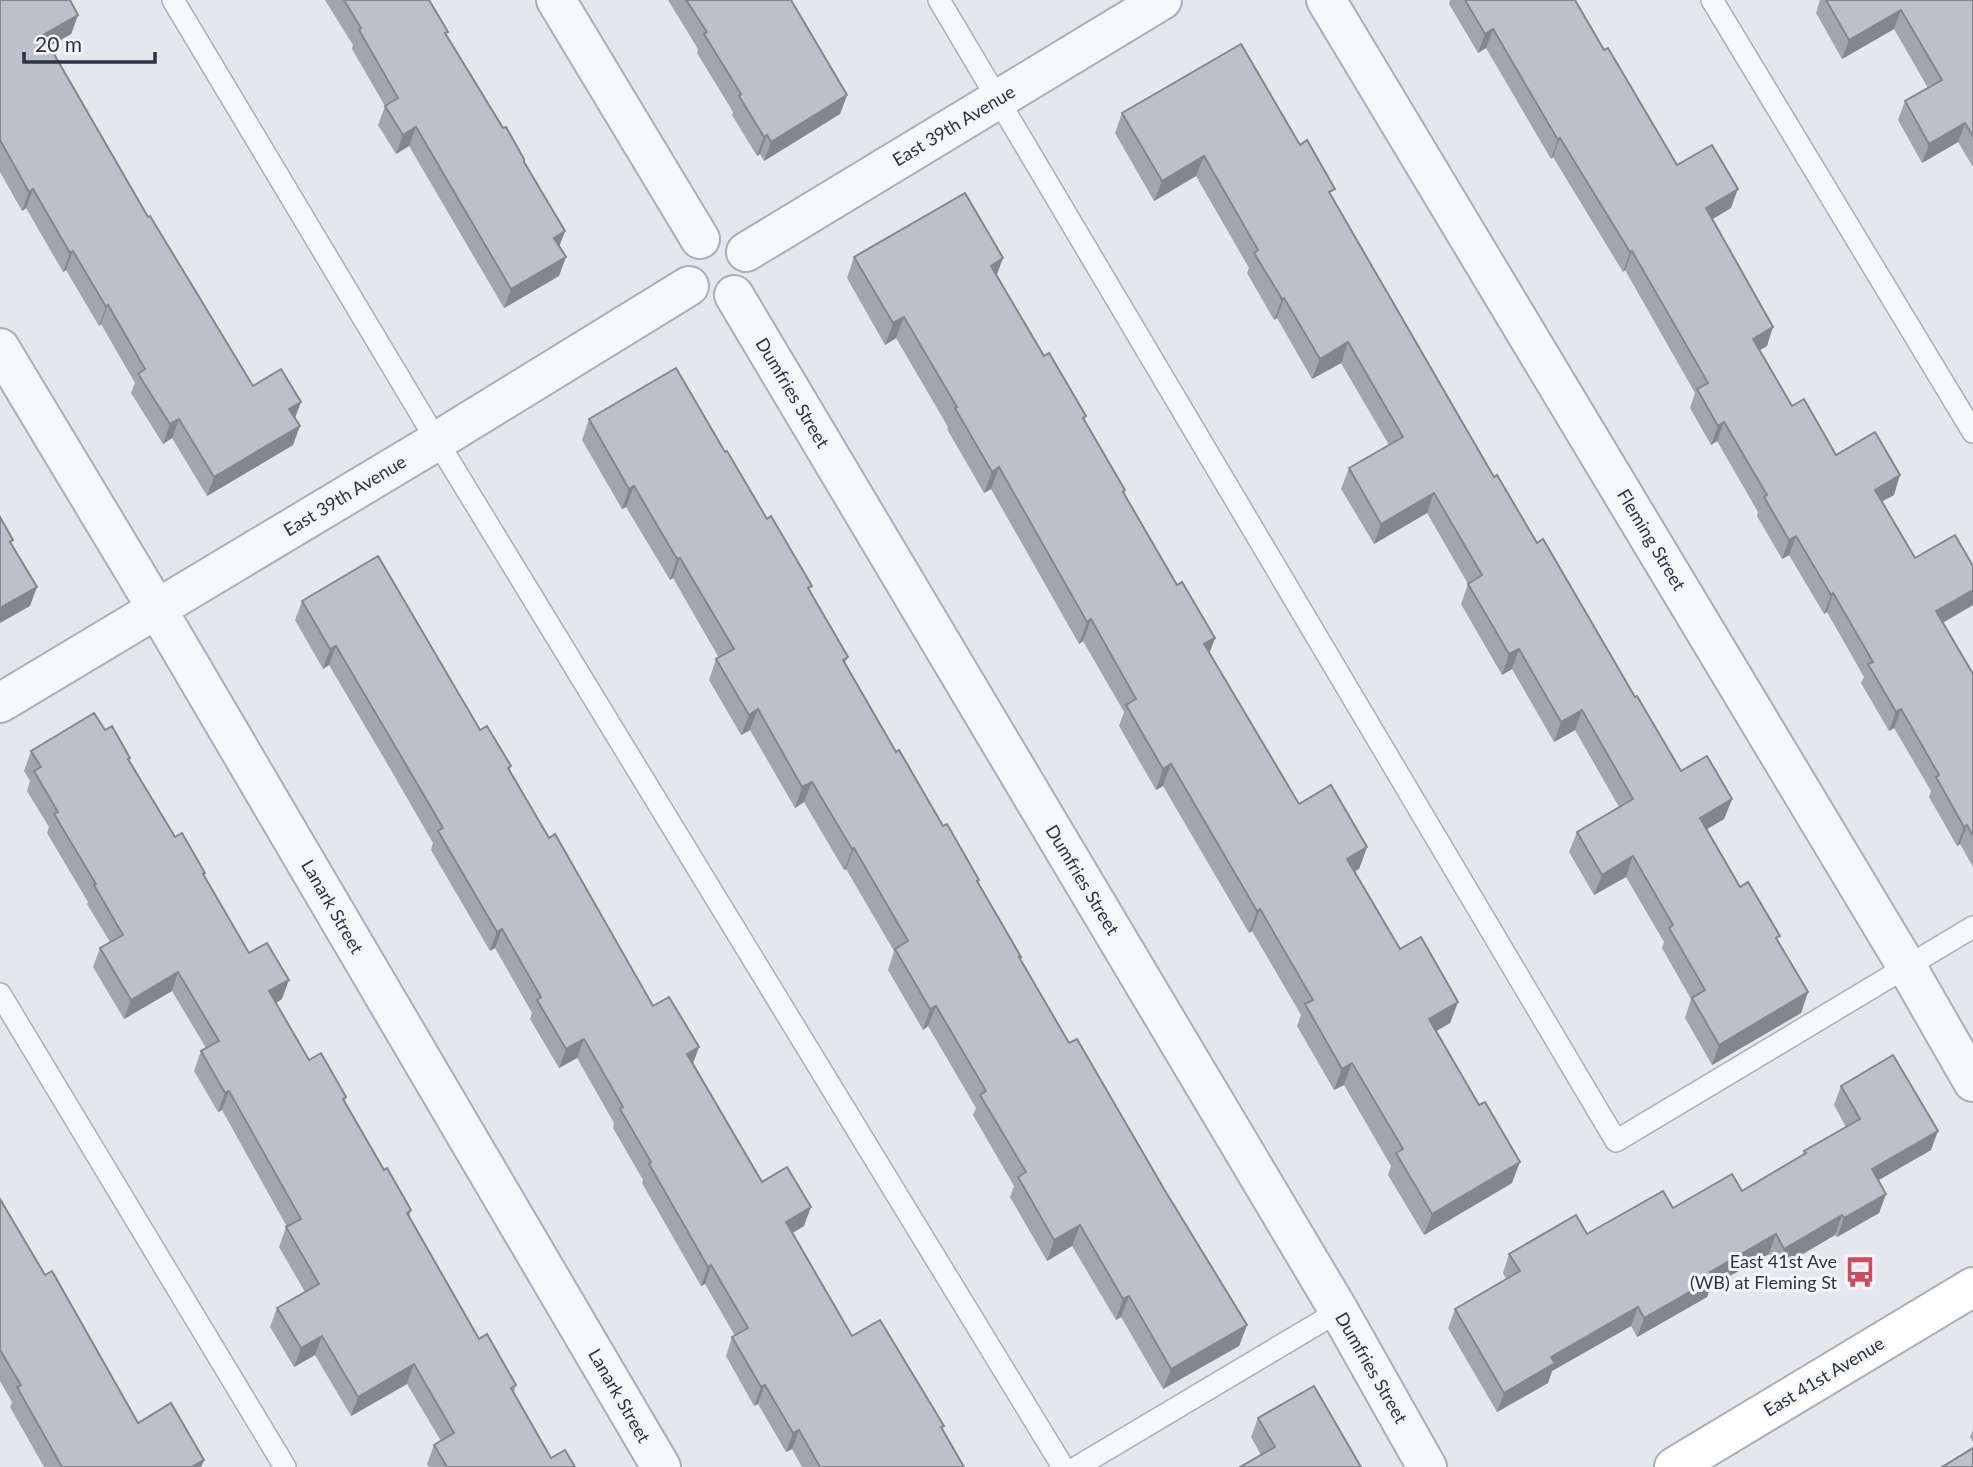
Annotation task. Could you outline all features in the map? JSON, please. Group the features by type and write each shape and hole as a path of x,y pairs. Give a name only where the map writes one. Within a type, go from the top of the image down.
{"main road":[{"name":"East 41st Avenue","path":"1674,1467 1973,1287"}],"street":[{"path":"556,0 700,239"},
{"name":"East 39th Avenue","path":"746,252 1162,0"},
{"name":"Fleming Street","path":"1326,0 1907,967 1973,1082"},
{"path":"710,235 731,237 740,243 746,252 749,271 741,289 725,299 705,299 689,286 684,276 686,255 700,239 710,235"},
{"name":"East 39th Avenue","path":"0,703 438,441 689,286"},
{"name":"Dumfries Street","path":"734,295 1339,1311 1427,1467"},
{"name":"Lanark Street","path":"0,348 157,609 661,1467"}],"lane":[{"path":"173,0 438,441 1063,1467"},
{"path":"939,0 1616,1141 1973,927"},
{"path":"1712,0 1973,432"},
{"path":"0,995 285,1467"},
{"path":"1077,1467 1339,1311"}],"building":[{"path":"0,0 70,0 78,15 43,35 148,217 150,216 253,386 281,369 301,402 289,409 300,426 214,477 179,419 170,424 138,374 145,369 108,305 106,307 73,251 70,253 33,189 29,192 0,140"},
{"path":"344,0 429,0 448,32 445,33 503,128 506,127 565,231 554,238 566,257 511,289 416,127 403,135 385,106 398,98"},
{"path":"686,0 791,0 847,95 771,142 767,135 764,137 739,96 741,94 704,34 707,32"},
{"path":"1465,0 1575,0 1604,50 1608,48 1677,165 1712,145 1738,189 1706,208 1773,327 1753,339 1792,406 1804,399 1836,455 1875,432 1900,475 1875,490 1915,558 1955,535 1973,566 1973,590 1936,611 1973,674 1973,836 1967,825 1964,827 1936,777 1939,775 1901,709 1896,712 1868,664 1873,662 1833,593 1831,595 1796,536 1789,540 1764,497 1767,495 1724,422 1718,426 1697,389 1708,383 1632,251 1630,252 1560,138 1558,140 1493,29 1485,34"},
{"path":"1826,0 1973,0 1973,136 1965,123 1929,144 1905,101 1942,80 1901,10 1849,40"},
{"path":"1241,44 1300,145 1307,140 1335,189 1329,192 1494,477 1497,475 1537,543 1543,539 1681,771 1707,756 1732,799 1700,818 1740,887 1748,882 1780,936 1776,938 1808,992 1719,1045 1692,998 1705,990 1669,928 1673,925 1633,856 1602,875 1577,832 1633,799 1582,710 1561,722 1519,649 1509,654 1468,584 1482,575 1434,493 1381,524 1349,468 1403,437 1348,342 1320,359 1254,253 1258,250 1204,156 1162,181 1122,113"},
{"path":"965,193 1003,258 991,266 1044,356 1049,353 1086,416 1083,418 1177,585 1182,582 1215,638 1204,644 1299,804 1331,785 1367,847 1347,859 1400,949 1421,937 1458,1002 1429,1019 1479,1105 1485,1102 1520,1162 1432,1214 1396,1153 1403,1149 1352,1063 1342,1069 1305,1004 1313,1000 1260,909 1257,911 1171,764 1163,769 1126,705 1136,699 1091,619 1087,622 999,467 992,472 904,317 893,323 854,257"},
{"path":"676,368 725,452 727,451 767,519 771,516 812,586 808,588 848,657 843,660 896,752 899,750 943,826 947,824 1069,1043 1077,1039 1247,1325 1171,1369 1129,1296 1123,1299 1080,1225 1054,1240 1018,1177 1026,1172 980,1095 986,1091 936,1006 930,1009 895,949 908,941 812,782 802,787 758,709 749,715 716,659 734,649 634,486 629,489 589,419"},
{"path":"0,517 13,540 10,542 37,587 0,608"},
{"path":"378,556 480,730 487,726 549,838 555,834 653,1006 669,997 699,1047 687,1054 762,1182 787,1167 811,1207 786,1222 852,1336 880,1320 944,1426 941,1427 964,1467 820,1467 799,1430 793,1433 765,1385 761,1387 732,1337 748,1328 711,1265 708,1267 649,1164 651,1162 620,1109 623,1107 584,1039 566,1049 537,1000 541,997 502,929 497,932 438,831 443,828 395,746 336,646 330,649 302,601"},
{"path":"94,713 105,730 112,726 130,758 128,759 175,837 182,833 249,953 267,943 289,980 269,991 309,1060 321,1053 346,1097 343,1099 384,1170 387,1168 411,1210 407,1213 479,1339 487,1334 516,1385 511,1388 551,1458 565,1450 575,1467 447,1467 434,1445 454,1433 414,1364 358,1397 322,1336 301,1348 277,1308 319,1284 286,1227 301,1219 229,1091 225,1093 201,1051 219,1041 178,972 131,1000 100,948 123,935 54,814 58,812 34,771 41,767 31,751"},
{"path":"1893,1055 1938,1131 1872,1169 1886,1194 1844,1218 1842,1215 1784,1249 1776,1234 1710,1272 1714,1278 1644,1318 1638,1307 1551,1357 1555,1363 1504,1393 1455,1309 1520,1271 1509,1254 1576,1215 1587,1234 1663,1191 1673,1208 1732,1174 1742,1191 1860,1119 1841,1086"},
{"path":"0,1199 45,1275 52,1271 138,1423 171,1403 204,1460 193,1467 62,1467 17,1387 21,1385 0,1350"},
{"path":"1314,1386 1361,1467 1240,1467 1275,1447 1258,1418"},
{"path":"1973,1448 1973,1467 1942,1467"}],"place":[{"name":"East 41st Ave (WB) at Fleming St","path":"1860,1272"}]}
